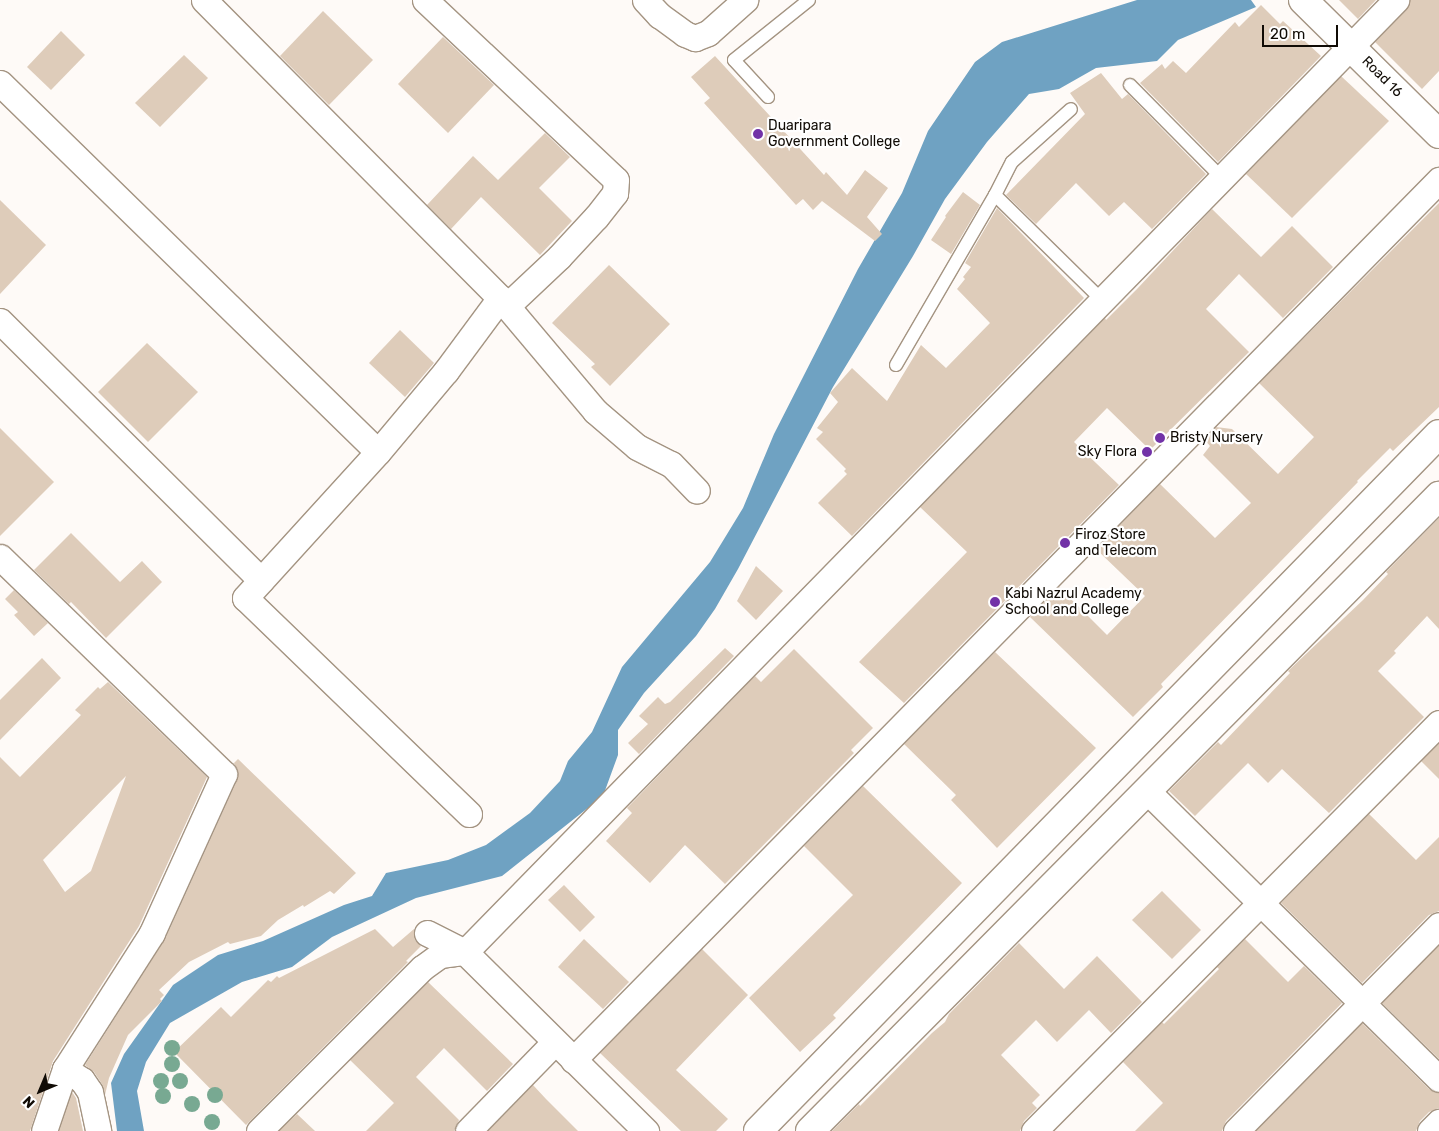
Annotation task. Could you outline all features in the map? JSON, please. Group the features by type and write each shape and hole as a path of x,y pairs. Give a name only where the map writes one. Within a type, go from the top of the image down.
{"street":[{"path":"204,0 504,302 595,411 637,447 671,464 697,491"},
{"path":"425,0 616,180 615,193 596,218 559,257 504,302 378,452 244,598 469,814"},
{"path":"645,0 659,15 685,34 695,38 708,33 745,0"},
{"name":"Road 16","path":"1303,0 1439,134"},
{"path":"259,1131 422,968 440,955 465,952 1396,0"},
{"path":"0,83 378,452"},
{"path":"573,1060 1439,180"},
{"path":"0,322 261,580"},
{"path":"758,1131 1439,434"},
{"path":"810,1131 1439,496"},
{"path":"0,558 224,774 152,933 65,1069 44,1131"},
{"path":"1034,1131 1439,722"},
{"path":"1147,791 1439,1079"},
{"path":"1236,1131 1439,925"},
{"path":"427,933 465,952 646,1131"},
{"path":"468,1131 555,1042"},
{"path":"65,1069 82,1080 90,1092 98,1131"},
{"path":"1430,1131 1439,1122"}],"lane":[{"path":"768,97 734,60 809,0"},
{"path":"1130,85 1222,178"},
{"path":"896,365 995,195 1012,162 1071,109"},
{"path":"995,195 1103,300"}],"water":[{"path":"1137,0 1251,0 1256,7 1178,40 1157,61 1096,68 1059,89 1029,94 987,142 945,199 913,256 833,387 738,569 715,609 696,636 644,693 618,730 618,755 603,796 502,876 416,898 332,937 292,967 242,982 170,1023 146,1062 137,1091 144,1131 117,1131 111,1083 124,1054 173,985 218,955 263,941 344,905 372,896 386,873 448,860 486,845 530,813 560,781 568,761 592,732 622,667 710,562 743,508 774,434 858,269 902,193 928,131 975,62 1002,42"}],"building":[{"path":"1339,0 1376,0 1358,19"},
{"path":"1410,0 1439,0 1439,71 1422,89 1375,42 1406,10"},
{"path":"1261,5 1280,24 1283,21 1321,56 1218,162 1140,83 1162,64 1165,69 1173,61 1186,73 1235,22 1239,27"},
{"path":"323,11 373,60 329,105 280,56"},
{"path":"61,31 85,55 51,90 27,67"},
{"path":"443,37 494,85 448,133 398,84"},
{"path":"184,55 208,78 160,127 135,103"},
{"path":"715,56 824,175 826,172 847,195 865,170 888,188 867,217 882,234 875,241 822,201 813,210 803,199 796,205 704,103 710,98 691,77"},
{"path":"1101,73 1122,99 1128,94 1206,174 1152,229 1124,202 1109,216 1076,183 1036,224 1006,195 1085,114 1070,93"},
{"path":"1341,76 1389,121 1292,218 1246,174"},
{"path":"545,133 570,157 539,188 572,221 540,255 481,197 451,229 427,205 473,156 498,180"},
{"path":"963,192 980,205 951,254 931,240 945,216"},
{"path":"0,200 46,245 0,294"},
{"path":"1439,203 1439,407 1393,451 1390,448 1357,481 1161,684 1163,687 1133,717 1030,617 1059,587 1107,635 1145,596 1096,549 1160,484 1215,538 1251,503 1203,455 1210,446 1204,439 1216,427 1232,429 1278,474 1314,437 1259,383"},
{"path":"997,208 1084,298 852,536 818,503 847,474 844,471 846,469 816,439 823,432 817,428 838,402 830,393 852,368 887,401 921,345 946,368 990,323 957,289 971,267 965,263"},
{"path":"1212,209 1261,257 1292,226 1333,267 1283,318 1239,274 1206,309 1249,352 1150,450 1107,408 1074,442 1119,485 904,703 859,662 967,552 920,507 1105,318 1106,320 1137,289"},
{"path":"609,265 670,324 610,386 591,367 595,364 552,323"},
{"path":"400,330 434,363 405,397 369,363"},
{"path":"147,343 198,392 148,442 98,392"},
{"path":"0,428 54,482 0,536"},
{"path":"1439,518 1439,629 1427,616 1378,671 1424,717 1329,813 1282,769 1268,783 1248,763 1195,816 1169,791 1218,742 1221,745 1290,673 1288,671 1363,600 1388,574 1386,572"},
{"path":"71,533 120,582 142,561 162,582 106,638 71,602 69,604 34,570"},
{"path":"756,566 783,591 756,620 737,601"},
{"path":"14,590 48,623 34,636 14,615 18,612 5,599"},
{"path":"725,648 734,656 639,754 628,743 648,724 639,716 658,697 665,704 670,702"},
{"path":"794,649 873,728 851,750 854,753 725,884 685,845 650,883 606,841 632,813 627,808 755,676 761,682"},
{"path":"995,652 1096,748 997,848 951,800 956,795 904,744"},
{"path":"42,658 61,678 0,740 0,700"},
{"path":"108,682 207,777 139,926 53,1061 30,1131 0,1131 0,757 20,777 81,715 75,710 98,687 100,689","holes":["126,776 91,871 65,892 43,860"]},
{"path":"1439,743 1439,779 1421,761"},
{"path":"238,759 356,873 334,894 330,891 304,907 303,905 278,920 261,936 230,944 228,942 189,962 159,990 164,995 160,999 162,1001 128,1035 109,1078 105,1095 102,1084 94,1072 85,1065 165,939 237,780 238,771 234,763"},
{"path":"863,786 962,883 833,1015 836,1018 800,1052 749,998 853,895 804,846"},
{"path":"1369,814 1416,860 1439,837 1439,911 1429,915 1362,983 1281,903"},
{"path":"564,885 595,917 580,932 548,900"},
{"path":"1162,891 1201,930 1172,959 1132,920"},
{"path":"375,929 393,947 414,929 415,940 421,946 406,961 408,962 246,1125 174,1052 221,1007 231,1017 268,980 271,982 277,976 279,978"},
{"path":"584,939 629,982 603,1009 558,967"},
{"path":"1245,939 1288,982 1304,966 1342,1003 1226,1121 1222,1131 1135,1131 1163,1103 1123,1062 1162,1022 1164,1024 1219,969 1217,967"},
{"path":"1019,943 1064,989 1097,956 1142,1002 1111,1033 1089,1010 1057,1042 1036,1020 1001,1055 1040,1095 1032,1103 1037,1108 1024,1121 1020,1131 832,1131 945,1022 949,1014"},
{"path":"1439,945 1439,1059 1382,1003"},
{"path":"702,949 748,995 676,1070 728,1119 716,1131 681,1131 600,1053"},
{"path":"428,982 513,1064 487,1091 444,1048 416,1077 459,1120 454,1131 366,1131 394,1103 350,1060"},
{"path":"1362,1023 1429,1089 1439,1093 1439,1108 1429,1112 1420,1121 1416,1131 1256,1131"},
{"path":"533,1085 578,1131 488,1131"},
{"path":"72,1092 76,1098 83,1131 59,1131"},
{"path":"297,1114 315,1131 279,1131"}],"place":[{"name":"Duaripara Government College","path":"758,134"},
{"name":"Bristy Nursery","path":"1160,438"},
{"name":"Sky Flora","path":"1147,452"},
{"name":"Firoz Store and Telecom","path":"1065,543"},
{"name":"Kabi Nazrul Academy School and College","path":"995,602"}]}
